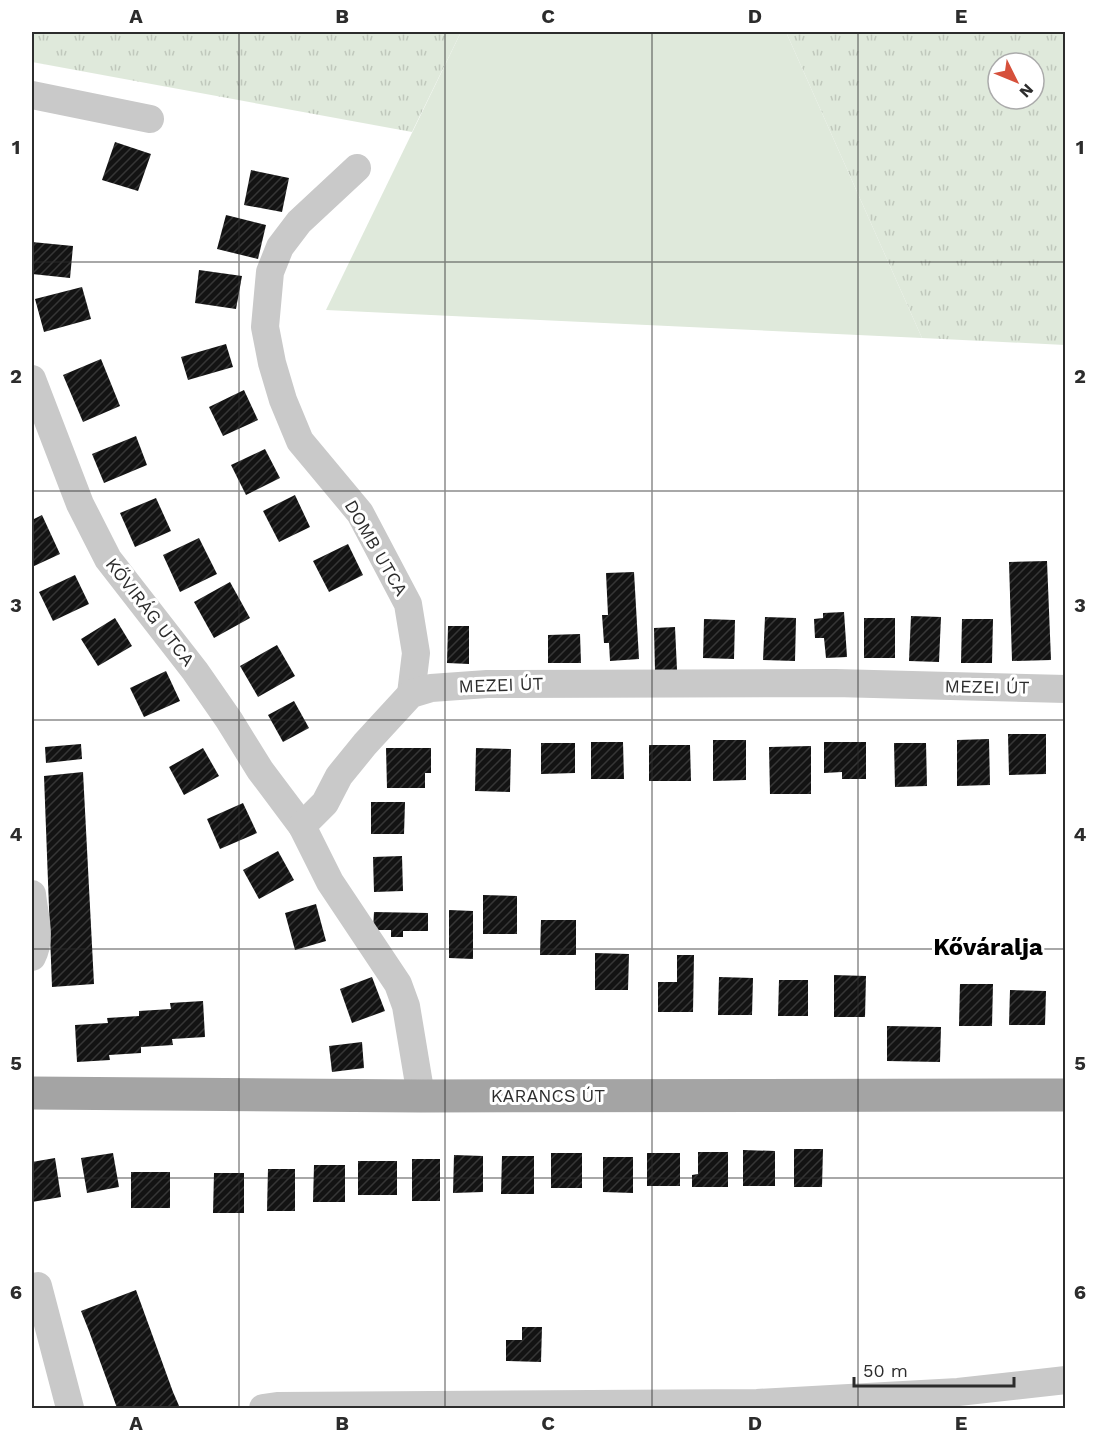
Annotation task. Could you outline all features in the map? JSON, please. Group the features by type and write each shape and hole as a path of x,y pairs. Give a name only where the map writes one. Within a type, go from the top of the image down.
{"main road":[{"name":"KARANCS ÚT","path":"32,1093 421,1096 1065,1095"}],"street":[{"path":"32,95 150,119"},
{"name":"DOMB UTCA","path":"357,168 298,222 280,247 270,272 265,327 274,372 300,441 360,513 408,604 416,652 411,694"},
{"name":"KŐVIRÁG UTCA","path":"32,379 80,504 108,559 195,671 260,770 302,826"},
{"name":"MEZEI ÚT","path":"411,694 431,688 498,684 835,683 1065,689"},
{"path":"411,694 364,744 339,776 325,802 302,826 330,882 398,984 406,1006 421,1096"},
{"path":"32,894 36,948 32,957"},
{"path":"38,1286 69,1408"},
{"path":"263,1408 757,1403 958,1392 1065,1380"}],"green space":[{"path":"32,32 461,32 412,132 32,62"},
{"path":"461,32 786,32 922,338 326,310"},
{"path":"786,32 1065,32 1065,345 922,338"}],"building":[{"path":"115,142 151,154 138,191 102,180"},
{"path":"251,170 289,178 282,212 244,205"},
{"path":"226,215 266,225 258,259 217,249"},
{"path":"32,242 73,246 70,278 32,274"},
{"path":"199,270 242,276 236,309 195,303"},
{"path":"82,287 91,319 44,332 35,299"},
{"path":"226,344 233,367 188,380 181,357"},
{"path":"101,359 120,406 83,422 63,375"},
{"path":"244,390 258,420 223,436 209,407"},
{"path":"136,436 147,465 104,483 92,454"},
{"path":"265,449 280,478 246,495 231,465"},
{"path":"295,495 310,527 279,542 263,511"},
{"path":"156,498 171,531 135,547 120,513"},
{"path":"42,515 60,554 32,567 32,520"},
{"path":"199,538 217,574 180,592 163,555"},
{"path":"348,544 363,575 329,592 313,561"},
{"path":"1047,561 1051,660 1012,661 1009,562"},
{"path":"634,572 639,659 610,661 609,643 604,643 602,615 608,615 606,573"},
{"path":"75,575 89,604 53,621 39,592"},
{"path":"230,582 250,618 214,638 194,602"},
{"path":"844,612 847,657 826,658 824,638 815,638 814,619 823,618 823,613"},
{"path":"911,616 941,617 939,662 909,661"},
{"path":"765,617 796,618 795,661 763,660"},
{"path":"115,618 132,646 98,666 81,639"},
{"path":"864,618 895,618 895,658 864,658"},
{"path":"704,619 735,620 734,659 703,658"},
{"path":"962,619 993,619 992,663 961,663"},
{"path":"448,626 469,626 469,664 447,663"},
{"path":"675,627 677,670 655,671 654,628"},
{"path":"580,634 581,663 548,663 548,635"},
{"path":"277,645 295,676 258,697 240,666"},
{"path":"166,671 180,701 144,717 130,688"},
{"path":"294,701 309,728 283,742 268,715"},
{"path":"1008,734 1046,734 1046,774 1009,775"},
{"path":"989,739 990,785 957,786 957,740"},
{"path":"713,740 746,740 746,780 713,781"},
{"path":"591,742 623,742 624,779 591,779"},
{"path":"824,742 866,742 866,779 842,779 842,772 824,773"},
{"path":"541,743 575,743 575,773 541,774"},
{"path":"894,743 926,743 927,786 895,787"},
{"path":"81,744 82,759 46,763 45,747"},
{"path":"649,745 690,745 691,781 649,781"},
{"path":"811,746 811,794 770,794 769,747"},
{"path":"203,748 219,776 184,795 169,767"},
{"path":"386,748 431,748 431,773 425,773 425,788 387,788"},
{"path":"476,748 511,749 510,792 475,791"},
{"path":"83,772 94,984 52,987 44,776"},
{"path":"371,802 405,802 404,834 371,834"},
{"path":"243,803 257,833 220,849 207,819"},
{"path":"278,851 294,880 259,899 243,870"},
{"path":"402,856 403,891 374,892 373,857"},
{"path":"483,895 517,896 517,934 483,934"},
{"path":"316,904 326,941 295,950 285,913"},
{"path":"449,910 473,911 473,959 449,958"},
{"path":"374,912 428,913 428,931 403,931 403,937 391,937 391,930 373,930"},
{"path":"541,920 576,920 576,955 540,955"},
{"path":"595,953 629,954 628,990 595,990"},
{"path":"677,955 694,955 693,1012 658,1012 658,982 677,982"},
{"path":"834,975 866,976 865,1017 834,1017"},
{"path":"372,977 385,1011 352,1023 340,989"},
{"path":"719,977 753,978 752,1015 718,1015"},
{"path":"779,980 808,980 808,1016 778,1016"},
{"path":"960,984 993,984 992,1026 959,1026"},
{"path":"1010,990 1046,991 1045,1025 1009,1025"},
{"path":"203,1001 205,1037 172,1039 173,1045 141,1047 141,1053 109,1055 110,1060 77,1062 75,1025 108,1023 107,1018 139,1016 139,1011 171,1009 170,1003"},
{"path":"887,1026 941,1027 940,1062 887,1061"},
{"path":"362,1042 364,1068 332,1072 329,1046"},
{"path":"794,1149 823,1149 822,1187 794,1187"},
{"path":"743,1150 775,1151 775,1186 743,1186"},
{"path":"698,1152 728,1152 728,1187 692,1187 692,1175 698,1174"},
{"path":"113,1153 119,1187 87,1193 81,1158"},
{"path":"551,1153 582,1153 582,1188 551,1188"},
{"path":"647,1153 680,1153 680,1186 647,1186"},
{"path":"454,1155 483,1156 483,1192 453,1193"},
{"path":"502,1156 534,1156 534,1194 501,1194"},
{"path":"603,1157 633,1157 633,1193 603,1192"},
{"path":"55,1158 61,1197 32,1202 32,1162"},
{"path":"412,1159 440,1159 440,1201 412,1201"},
{"path":"358,1161 397,1161 397,1195 358,1195"},
{"path":"314,1165 345,1165 345,1202 313,1202"},
{"path":"268,1169 295,1169 295,1211 267,1211"},
{"path":"131,1172 170,1172 170,1208 131,1208"},
{"path":"214,1173 244,1173 244,1213 213,1213"},
{"path":"136,1290 180,1408 117,1408 81,1311"},
{"path":"522,1327 542,1327 541,1362 506,1361 506,1340 522,1340"}],"district":[{"name":"Kőváralja","path":"988,947"}]}
